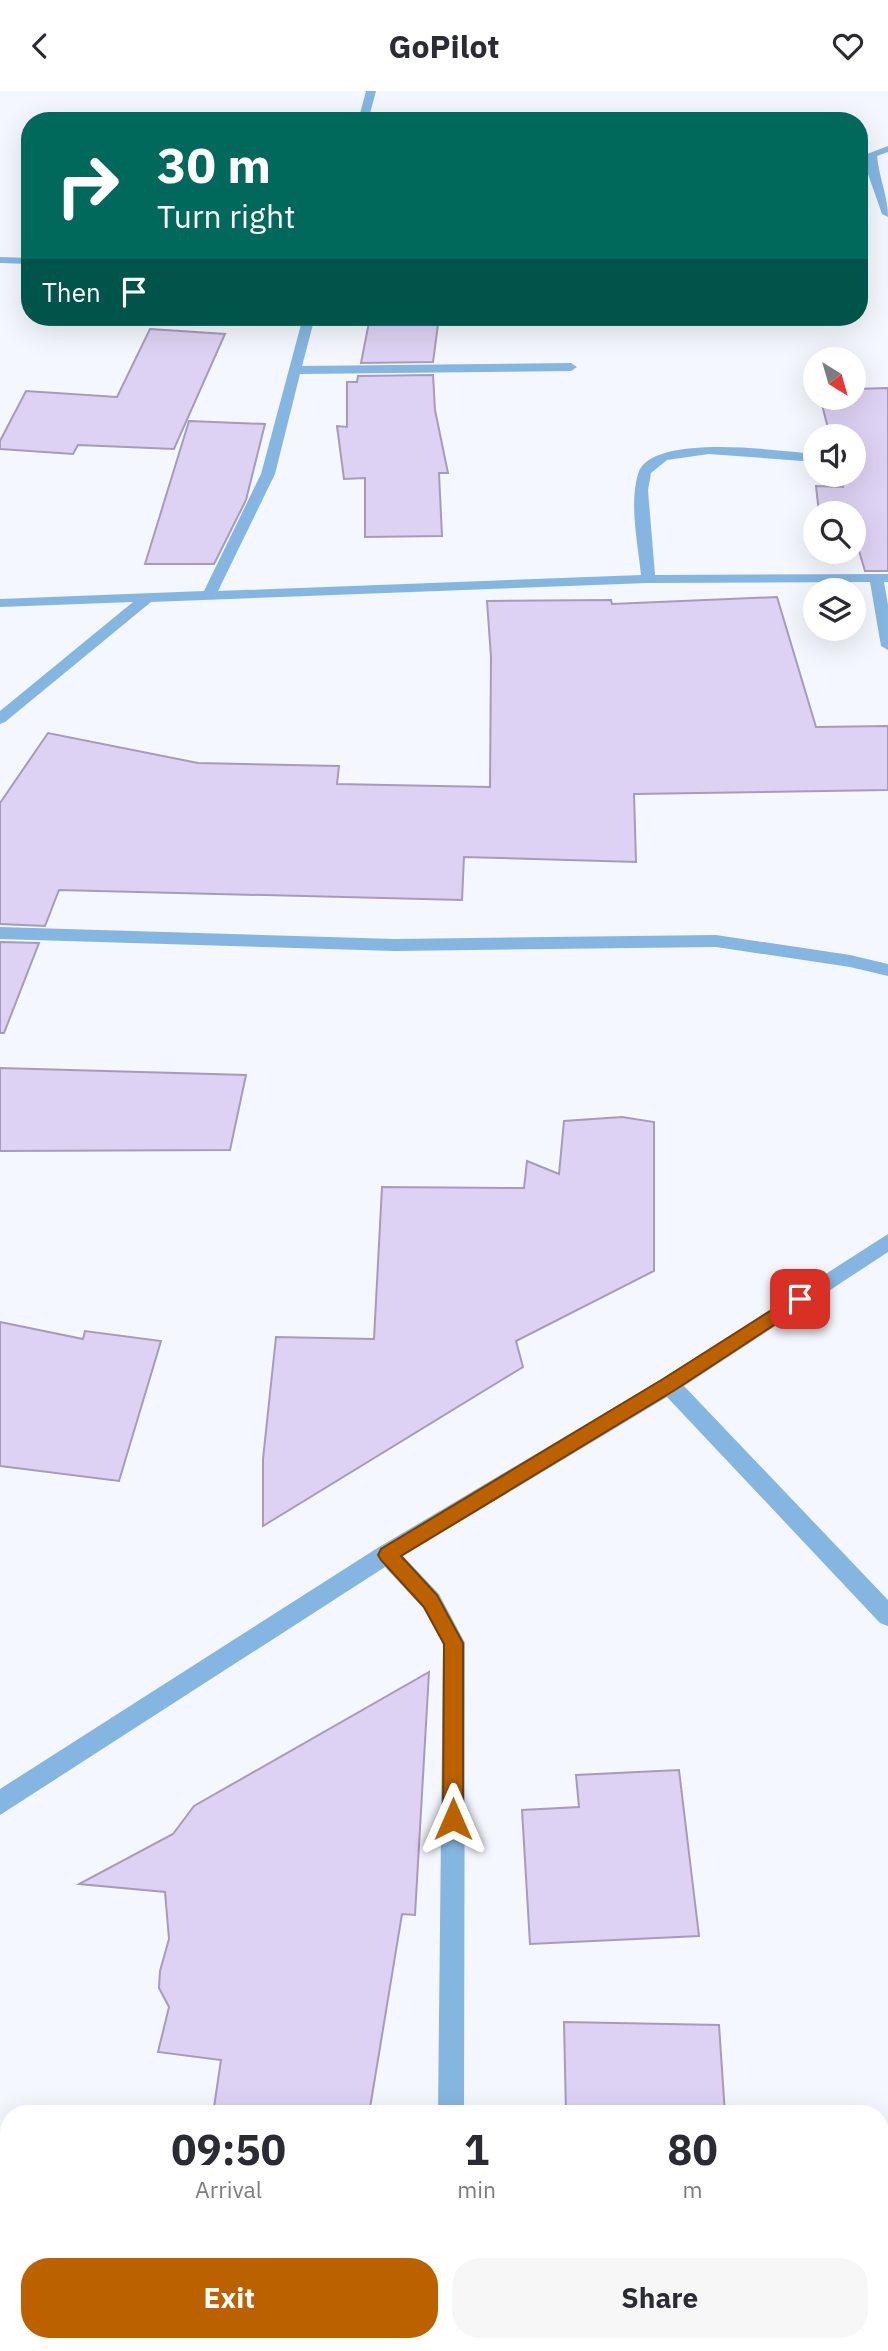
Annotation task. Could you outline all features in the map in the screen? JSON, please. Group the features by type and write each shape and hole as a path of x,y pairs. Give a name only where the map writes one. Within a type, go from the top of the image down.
{"street":[{"path":"365,112 370,91"},
{"path":"888,149 872,154 870,164 888,214"},
{"path":"0,260 21,261"},
{"path":"208,597 268,474 306,326"},
{"path":"294,370 571,367"},
{"path":"648,579 641,490 645,471 663,457 709,450 803,457"},
{"path":"0,603 648,579 882,578 888,646"},
{"path":"0,719 148,597"},
{"path":"0,933 395,945 716,941 850,961 888,970"},
{"path":"0,1803 387,1555 669,1385 888,1242"},
{"path":"669,1385 888,1616"},
{"path":"387,1555 431,1601 454,1643 451,2105"}],"building":[{"path":"368,326 438,326 433,362 361,363"},
{"path":"150,329 225,334 174,449 78,445 73,454 0,449 0,441 26,391 117,397"},
{"path":"433,375 435,410 448,473 439,473 442,536 365,537 365,478 344,479 337,426 347,427 347,382 357,382 358,376"},
{"path":"888,388 888,571 865,571 863,564 866,564 866,501 818,501 816,487 866,487 866,424 827,424 823,410 866,410 866,389"},
{"path":"189,421 265,424 246,500 214,564 145,564"},
{"path":"777,597 816,727 888,726 888,790 634,794 636,862 464,857 462,900 59,890 45,926 0,924 0,803 48,733 198,763 339,766 337,784 490,787 491,657 487,601 611,600 612,604"},
{"path":"0,942 39,943 4,1033 0,1033"},
{"path":"0,1068 246,1075 230,1150 0,1151"},
{"path":"622,1117 654,1122 654,1271 516,1341 523,1367 263,1526 263,1459 276,1337 374,1339 382,1187 524,1188 527,1161 559,1174 564,1121"},
{"path":"0,1322 83,1339 85,1331 161,1341 119,1481 0,1466"},
{"path":"429,1672 415,1915 402,1914 370,2105 214,2105 221,2060 158,2052 169,2007 159,1988 160,1971 169,1939 165,1892 79,1884 173,1834 194,1806"},
{"path":"679,1770 699,1936 530,1944 522,1810 579,1807 576,1775"},
{"path":"564,2022 719,2025 724,2105 566,2105"}],"route":[{"path":"453,1819 454,1643 431,1601 387,1555 669,1385 800,1299"}]}
